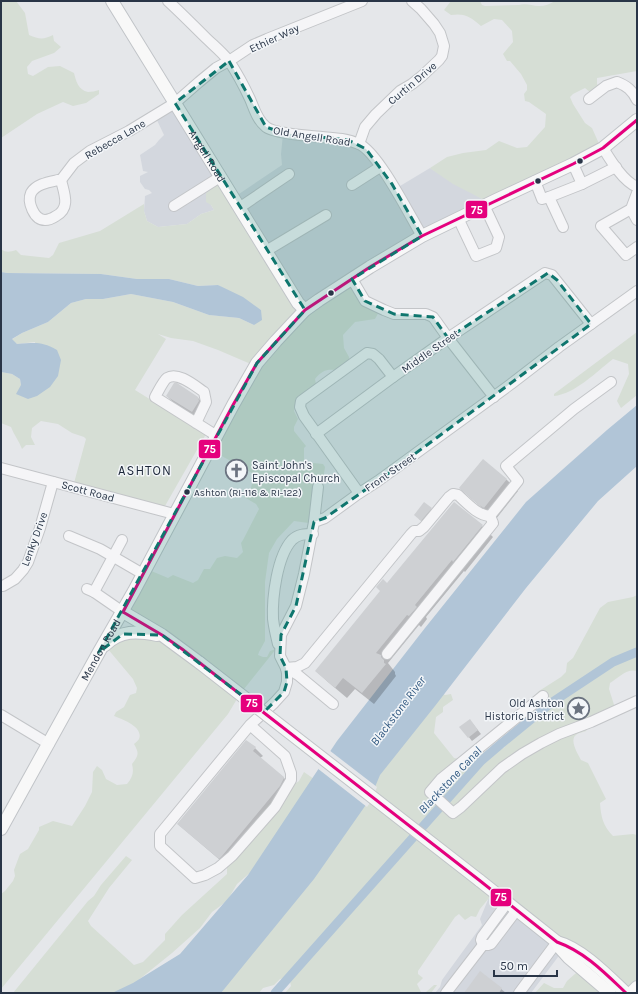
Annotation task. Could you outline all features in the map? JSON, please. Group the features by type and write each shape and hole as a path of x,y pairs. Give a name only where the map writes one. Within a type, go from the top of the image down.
{"main road":[{"name":"Angell Road","path":"112,1 298,303 304,310"},
{"name":"Mendon Road","path":"1,829 143,574 174,514 257,363 304,310 422,236 484,205 574,164 603,148 637,120"},
{"path":"122,612 162,635 200,663 557,942 576,950 626,993"},
{"path":"99,652 111,640 123,634 139,633 162,635"},
{"path":"557,942 569,958 610,993"},
{"path":"631,993 637,987"}],"street":[{"name":"Old Angell Road","path":"168,1 229,61 239,77 256,114 266,127 283,132 343,139 366,148 392,184 422,236"},
{"name":"Ethier Way","path":"175,103 216,68 253,45 362,1"},
{"name":"Curtin Drive","path":"359,144 365,127 376,114 400,91 422,76 442,56 444,46 440,33 434,24 412,1"},
{"path":"589,99 606,86 617,82 633,92 637,100"},
{"name":"Rebecca Lane","path":"61,180 74,163 90,151 129,131 175,103"},
{"path":"603,148 627,182 637,187"},
{"path":"574,164 582,184"},
{"path":"352,185 380,167"},
{"path":"535,181 542,199 582,184 616,167"},
{"path":"239,208 289,174"},
{"path":"174,206 220,177"},
{"path":"637,193 631,209 601,226 626,255 637,248"},
{"path":"549,197 562,227"},
{"path":"458,218 476,256 496,248 500,237 484,205"},
{"path":"631,209 637,220"},
{"path":"266,251 326,215"},
{"name":"Middle Street","path":"316,434 448,338 545,273 552,275 557,280 591,324"},
{"path":"352,279 366,301 384,310 394,314 426,314 432,317 494,397"},
{"name":"Front Street","path":"314,522 325,518 378,481 637,291"},
{"path":"360,493 304,416 300,407 301,401 367,353 373,354 379,359 393,377"},
{"path":"196,423 206,402 204,392 180,376 166,378 155,397 196,423 217,436"},
{"path":"490,516 518,481 506,466 574,409 611,382"},
{"name":"Scott Road","path":"1,468 174,514"},
{"name":"Lenky Drive","path":"1,586 15,579 28,562 54,482"},
{"path":"280,656 282,635 296,606 312,534 318,487"},
{"path":"286,668 297,667 304,663 411,534 414,531 419,531 424,527 450,496 453,494 458,495 484,516 490,516"},
{"path":"388,654 493,523 490,516"},
{"path":"250,725 285,756 291,773 291,780 275,807 232,856 218,868 196,878 160,846 160,834 250,725 284,692 287,682 286,668 280,656 273,619 274,593 280,562 287,546 293,539 303,534 312,534"},
{"path":"69,536 114,556 143,574"},
{"path":"122,540 114,556 91,590 122,612"},
{"path":"286,668 298,674 333,704"},
{"path":"543,696 441,779 430,792 452,812 461,807 502,768 522,754 555,736 591,722 637,701"},
{"path":"1,715 49,744"},
{"path":"446,993 483,945 486,946 491,944 512,907"},
{"path":"519,993 557,942"}],"highlighted area":[{"path":"229,61 266,127 283,133 348,140 366,149 392,184 422,236 352,279 365,301 394,314 433,317 448,338 548,273 557,280 591,324 378,481 325,518 314,522 296,606 281,635 280,656 286,668 287,682 284,692 264,712 162,635 123,634 99,652 257,363 305,310 175,103"}],"shaded area":[{"path":"1,1 16,1 25,13 29,35 46,38 53,35 54,41 61,47 54,53 32,61 27,67 28,74 33,76 48,67 60,66 74,73 77,82 82,89 88,92 99,90 99,94 86,103 73,106 63,102 37,114 1,138"},
{"path":"451,1 480,1 482,5 485,6 524,4 543,6 555,1 637,1 637,71 597,78 597,84 599,87 591,93 585,88 570,97 585,123 592,128 600,146 490,203 453,184 431,169 430,168 447,157 486,150 499,141 517,148 527,147 545,127 546,114 529,102 525,101 524,94 527,90 527,85 521,74 510,61 507,61 503,54 513,42 512,31 502,20 494,19 481,26 468,16 451,15 444,10"},
{"path":"177,103 223,176 211,205 214,210 201,214 187,224 158,227 147,221 144,211 145,196 152,193 145,189 140,182 140,176 148,172 143,171 140,155 155,145 164,135 155,116"},
{"path":"283,134 359,144 395,189 430,168 486,201 420,236 305,314 236,196 282,165 281,154"},
{"path":"224,180 302,310 357,277 366,294 381,308 375,319 355,322 343,335 344,348 349,357 350,366 342,371 327,370 321,373 315,379 317,389 295,405 294,411 298,419 294,427 294,431 306,446 304,448 304,462 323,464 325,467 316,524 294,521 277,539 269,553 265,582 265,641 258,655 267,657 270,651 276,649 240,694 228,714 1,989 1,894 13,881 15,876 14,870 20,854 28,849 39,830 39,827 53,821 72,826 92,792 93,772 97,766 102,770 106,779 117,785 127,784 132,777 132,764 138,754 134,744 139,740 140,735 131,724 114,716 116,712 124,707 130,695 136,693 137,688 133,679 107,648 148,622 127,606 149,570 168,578 173,575 193,583 198,580 204,569 210,569 217,558 225,556 237,558 243,552 241,543 259,509 256,504 244,497 249,493 254,474 211,450 258,367 193,341 171,338 158,334 166,339 135,390 206,434 165,506 74,483 86,439 72,433 58,424 41,421 32,428 31,437 35,445 26,445 22,449 11,427 1,423 1,372 12,374 20,379 21,385 29,399 35,342 17,344 11,340 22,333 48,322 71,303 86,299 103,299 131,294 173,302 209,315 239,318 254,325 261,310 218,285 198,286 169,279 137,279 101,274 1,272 1,249 8,252 16,250 21,255 49,258 53,255 59,243 100,231 144,204 144,211 147,221 158,227 187,224 201,214 214,210 211,205 206,202 206,193"},
{"path":"637,332 637,395 621,408 617,401 629,374 628,364 613,359 577,387 554,396 554,394"},
{"path":"637,595 637,671 633,670 626,672 610,683 609,689 616,711 591,722 586,731 577,734 573,740 581,760 588,763 606,799 600,803 602,817 607,829 613,836 637,835 637,981 626,992 494,892 480,909 476,917 471,916 465,920 459,914 455,917 418,971 418,974 423,978 417,984 421,992 426,992 434,985 437,985 431,993 285,993 291,986 289,977 280,979 274,985 263,988 259,993 221,993 440,692 445,695 451,694 453,700 443,707 443,712 436,717 434,733 454,758 471,761 487,750 504,748 509,739 517,731 518,725 524,716 527,703 539,691 561,677 566,672 567,663 573,658 600,608 608,602"},
{"path":"304,772 314,779 259,865 237,884 227,901 212,912 200,928 131,986 117,993 13,993 126,856 132,860 109,888 88,921 91,926 134,965 143,962 165,940 165,934 182,915 227,874 227,868 222,861 290,779 296,783 299,781"},
{"path":"492,890 557,942 558,957 531,993 435,993 440,987 442,980 482,925 480,919"},
{"path":"584,966 615,993 535,993 544,983 554,988 563,988 567,981"}],"water":[{"path":"1,272 101,274 137,279 169,279 198,286 218,285 243,297 261,310 262,320 254,325 239,318 209,315 173,302 131,294 103,299 86,299 71,303 48,322 12,339 17,344 38,343 47,345 57,350 61,360 58,376 50,387 37,396 28,399 16,394 21,385 20,379 12,374 1,372"},
{"name":"Blackstone River","path":"637,405 637,466 598,501 526,588 380,775 370,799 314,879 221,993 112,993 133,983 180,954 248,875 337,741 526,502"}],"pier":[{"path":"329,750 377,787 372,800 367,807 317,768"}],"building":[{"path":"174,383 177,383 198,397 199,401 192,412 166,396"},
{"path":"483,459 507,479 484,508 459,488"},
{"path":"424,502 432,508 421,521 414,515"},
{"path":"454,502 483,525 415,605 417,607 409,616 407,615 376,653 381,655 384,663 386,664 362,693 343,678 335,688 315,671 380,591 376,587 383,579 387,583"},
{"path":"470,719 478,730 468,738 459,727"},
{"path":"246,740 256,747 253,751 284,778 280,786 219,859 177,824"},
{"path":"480,971 502,988 499,993 464,993"}],"waterway":[{"name":"Blackstone Canal","path":"275,993 481,761 551,703 613,662 637,652"}],"transit line":[{"name":"75","path":"123,612 233,405 257,363 305,310 370,267 422,236 573,164 603,148 637,120"},
{"name":"75","path":"123,612 162,635 182,649 557,942 586,957 626,993"}],"place":[{"name":"Saint John's Episcopal Church","path":"236,471"},
{"name":"Ashton (RI-116 & RI-122)","path":"187,492"},
{"name":"Old Ashton Historic District","path":"579,709"}],"district":[{"name":"ASHTON","path":"145,470"}]}
